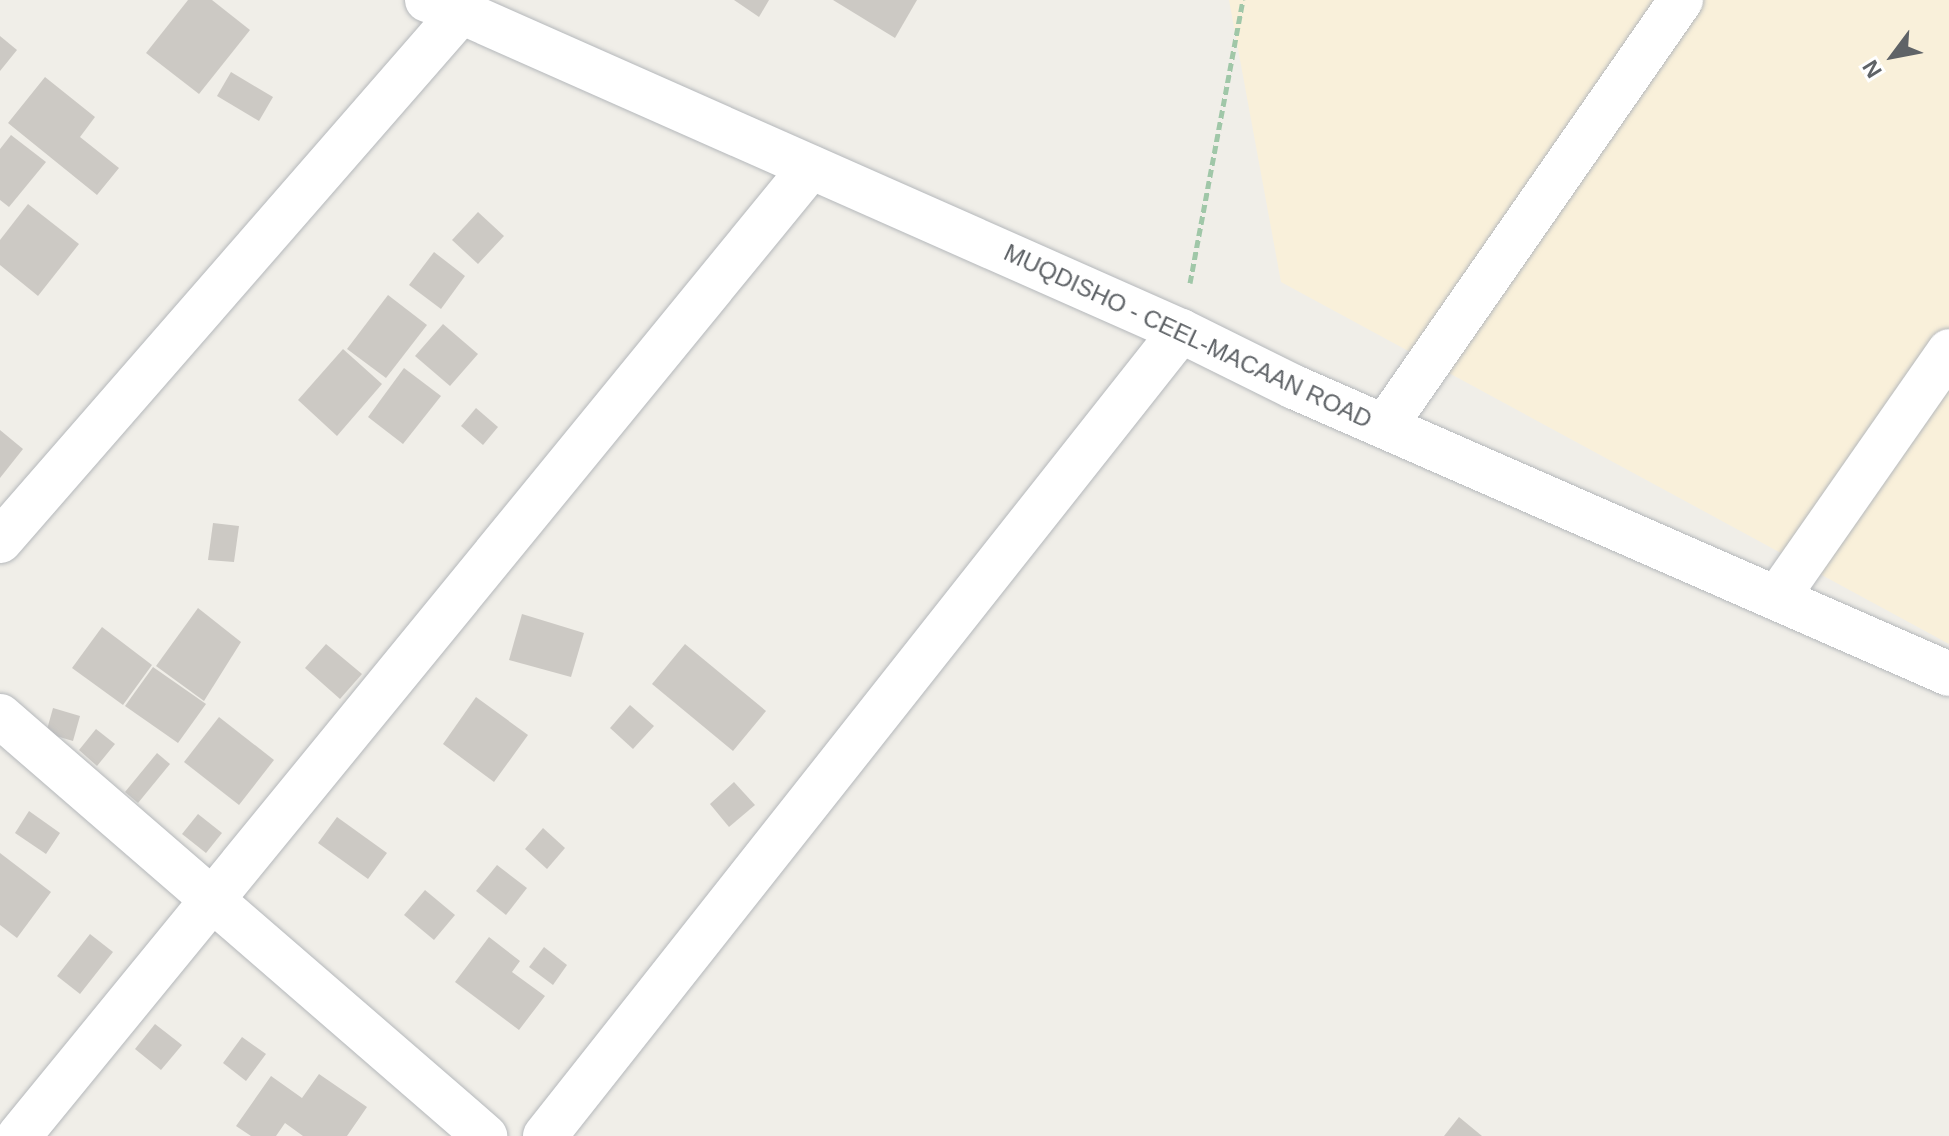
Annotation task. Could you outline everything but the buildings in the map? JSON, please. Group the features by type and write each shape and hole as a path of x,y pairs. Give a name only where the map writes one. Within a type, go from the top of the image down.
{"street":[{"path":"1385,426 1681,0"},
{"name":"MUQDISHO - CEEL-MACAAN ROAD","path":"444,6 1949,674"},
{"path":"0,541 444,6"},
{"path":"19,1136 210,898 811,167"},
{"path":"545,1136 1181,331"},
{"path":"1777,598 1949,351"},
{"path":"0,716 485,1136"}],"path":[{"path":"1181,331 1243,0"}],"sand":[{"path":"1229,0 1949,0 1949,644 1281,282"}]}
